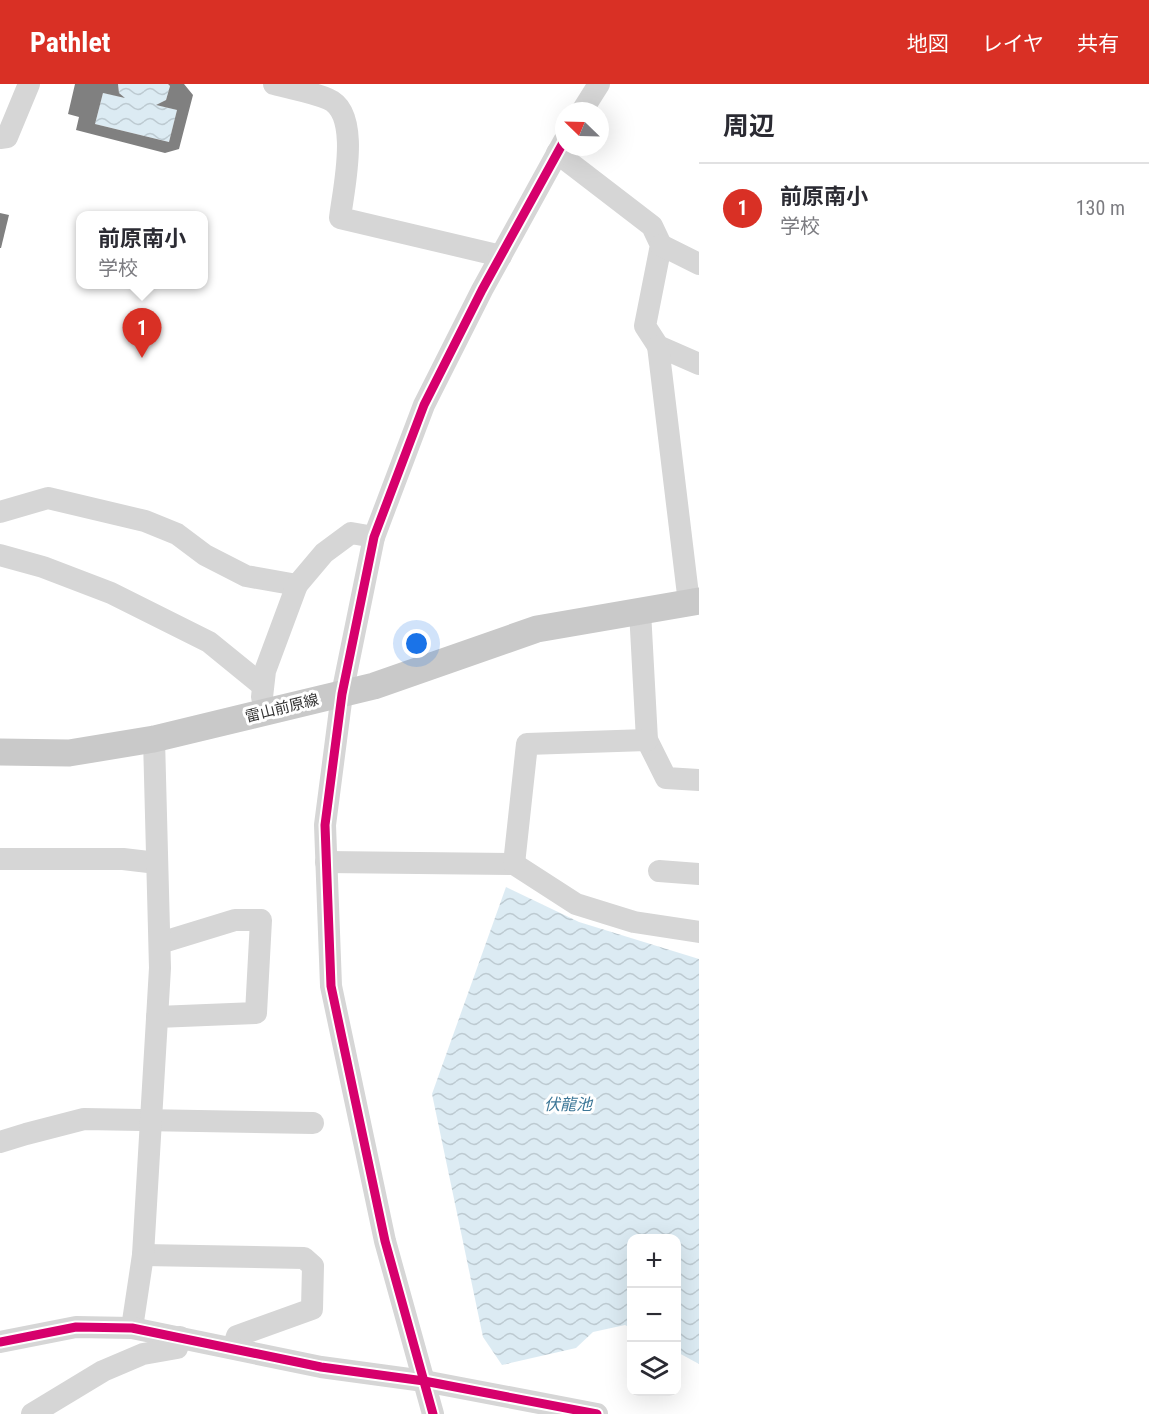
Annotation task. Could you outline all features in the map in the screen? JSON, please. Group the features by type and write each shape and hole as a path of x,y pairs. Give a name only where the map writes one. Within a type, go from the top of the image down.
{"main road":[{"name":"雷山前原線","path":"0,752 69,753 154,739 374,686 537,629 694,602"}],"street":[{"path":"0,138 7,137 29,84"},
{"path":"274,84 330,100 342,111 349,143 339,218 501,256"},
{"path":"588,102 599,84"},
{"path":"433,1414 386,1241 330,986 325,825 342,694 374,537 424,405 482,290 555,156"},
{"path":"570,156 652,226 661,245 645,326 658,346 694,602"},
{"path":"661,245 699,264"},
{"path":"658,346 699,364"},
{"path":"0,512 48,498 145,521 177,534 205,555 246,576 297,585"},
{"path":"260,714 265,670 297,585 324,553 351,533 374,537"},
{"path":"0,555 43,567 111,593 209,642 263,686"},
{"path":"640,611 647,740 666,778 699,780"},
{"path":"132,1328 143,1255 160,943 154,739"},
{"path":"514,864 527,744 647,740"},
{"path":"0,859 123,859 158,863"},
{"path":"326,862 514,864 576,904 634,922 699,932"},
{"path":"660,871 699,874"},
{"path":"157,1017 256,1012 261,920 235,920 160,943"},
{"path":"0,1142 84,1119 313,1123"},
{"path":"143,1255 304,1258 313,1266 312,1309 237,1336 233,1348"},
{"path":"0,1342 76,1328 132,1328 321,1367 424,1381 597,1414"},
{"path":"32,1414 103,1371 143,1354 177,1348 180,1337"}],"water":[{"path":"118,84 168,84 170,86 166,100 157,105 177,110 169,142 95,124 103,93 123,97 119,93"},
{"name":"伏龍池","path":"506,887 579,922 699,959 699,1364 681,1354 681,1234 627,1234 627,1326 593,1332 576,1348 502,1365 483,1337 432,1094"}],"building":[{"path":"75,84 118,84 119,93 125,98 103,93 95,124 169,142 177,110 156,105 166,100 170,86 168,84 184,84 193,95 179,149 165,153 76,130 79,117 68,114"},
{"path":"0,213 9,215 1,248 0,248"}],"cycle path":[{"path":"433,1414 385,1241 331,986 325,825 342,694 374,537 424,405 482,290 556,156"},
{"path":"0,1342 76,1327 132,1328 321,1367 424,1381 597,1414"}],"place":[{"name":"前原南小","path":"142,358"}]}
